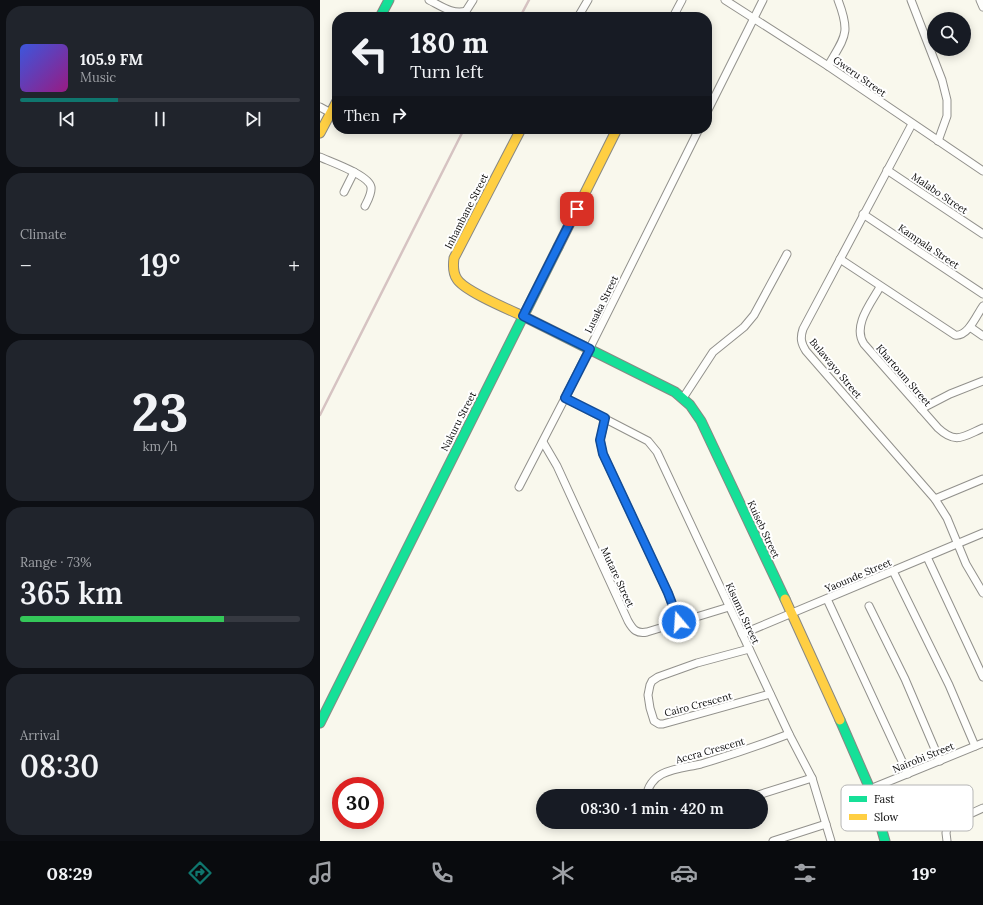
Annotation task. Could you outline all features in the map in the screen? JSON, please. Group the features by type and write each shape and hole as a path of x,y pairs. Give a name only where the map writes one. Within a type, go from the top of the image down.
{"street":[{"path":"383,12 389,0"},
{"path":"429,0 453,12 458,12 466,11 473,0"},
{"path":"581,12 588,0"},
{"path":"676,12 682,0"},
{"name":"Gweru Street","path":"725,0 828,66 983,171"},
{"path":"712,102 763,0"},
{"path":"828,66 842,43 846,33 845,22 838,0"},
{"path":"911,0 942,80 947,100 947,116 938,141"},
{"path":"980,0 983,7"},
{"path":"320,107 331,113 320,133"},
{"name":"Bulawayo Street","path":"912,124 863,214 803,329 800,338 806,351 935,499 947,518 973,578 982,589"},
{"name":"Inhambane Street","path":"518,134 454,258 453,264 455,278 462,285 523,316"},
{"name":"Nakuru Street","path":"320,723 614,134"},
{"name":"Lusaka Street","path":"519,487 590,349 697,134"},
{"path":"320,157 354,172 365,178 371,184 371,192 365,206"},
{"name":"Malabo Street","path":"887,170 983,234"},
{"path":"344,192 354,172"},
{"name":"Kampala Street","path":"863,214 983,294"},
{"path":"683,398 713,352 744,327 754,315 787,254"},
{"path":"840,259 880,287 958,336 964,333 970,326 983,306"},
{"name":"Khartoum Street","path":"880,287 860,328 861,339 938,428 951,438 960,437 983,428"},
{"name":"Kuiseb Street","path":"523,316 683,398 691,405 701,421 792,614 868,785"},
{"path":"970,326 983,336"},
{"path":"921,409 950,394 983,380"},
{"name":"Kisumu Street","path":"565,398 641,437 653,446 661,460 789,734 812,778 831,841"},
{"path":"605,418 600,440 603,454 668,593 679,622"},
{"name":"Mutare Street","path":"543,442 557,466 634,630 642,633 729,607"},
{"path":"935,499 983,478"},
{"name":"Yaounde Street","path":"742,634 983,533"},
{"path":"927,557 983,677"},
{"path":"893,571 949,685 975,746"},
{"path":"827,599 908,774"},
{"path":"869,606 905,679 940,761"},
{"name":"Cairo Crescent","path":"749,649 697,663 658,677 652,681 648,695 654,721 659,724 663,724 770,694"},
{"name":"Accra Crescent","path":"648,789 656,778 661,775 680,768 699,764 748,749 789,734"},
{"name":"Nairobi Street","path":"880,785 983,743"},
{"path":"768,792 812,778"},
{"path":"973,813 983,808"},
{"path":"773,841 826,824"},
{"name":"Kuiseb Street","path":"882,831 885,841"},
{"path":"946,831 947,841"}],"railway":[{"path":"523,12 529,0"},
{"path":"320,415 461,134"}],"traffic: fast":[{"path":"383,12 389,0"},
{"path":"320,723 558,247"},
{"path":"525,317 675,392 690,405 701,421 785,599"},
{"path":"840,720 868,785"},
{"path":"882,831 885,841"}],"traffic: slow":[{"path":"320,133 332,110"},
{"path":"518,134 454,258 453,266 457,279 468,289 525,317"},
{"path":"558,247 614,134"},
{"path":"785,599 840,720"}],"route":[{"path":"577,209 523,316 590,349 565,398 605,418 600,440 603,454 673,604 679,622"}]}
